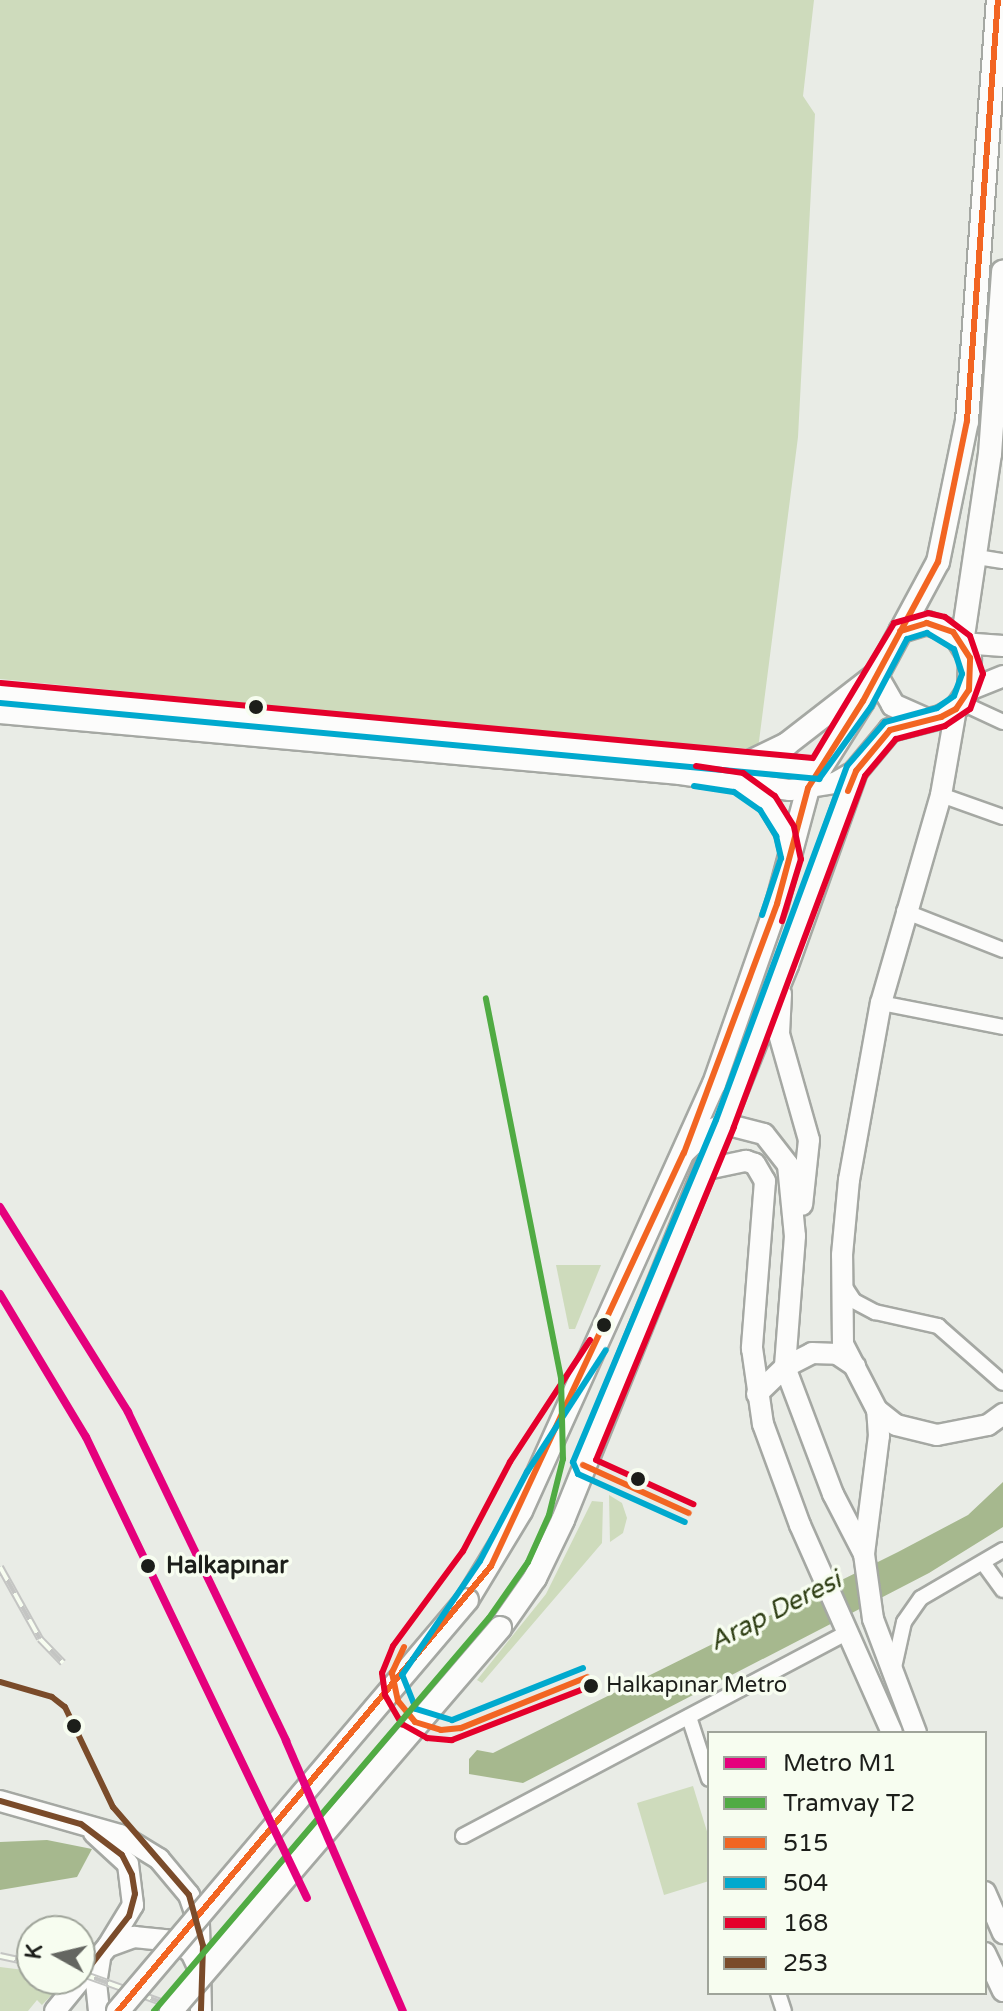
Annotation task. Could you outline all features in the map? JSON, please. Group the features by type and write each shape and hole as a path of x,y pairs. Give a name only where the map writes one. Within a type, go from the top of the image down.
{"main road":[{"path":"118,2011 467,1600 521,1511 684,1153 714,1084 791,858 813,778 876,675 938,562 967,421 998,0"},
{"path":"962,643 997,455 1003,271"},
{"path":"900,631 927,623 940,626 962,643 970,658 941,795 904,911 881,1003 849,1180 843,1283 843,1344 877,1410 879,1436 864,1554 873,1619 915,1731"},
{"path":"962,643 1003,646"},
{"path":"876,675 893,705 925,719"},
{"path":"0,693 742,773 787,744 876,675"},
{"path":"171,2011 500,1628 535,1578 563,1520 601,1416 725,1124 787,965 856,771 890,730 925,719 1003,676"},
{"path":"0,713 813,778 835,783 856,771"},
{"path":"742,773 768,803 785,832 791,858"},
{"path":"787,965 778,1024 809,1140 795,1236 785,1367 833,1494 864,1554"},
{"path":"684,1153 707,1131 725,1124 764,1134 783,1152 794,1191 795,1236"},
{"path":"707,1169 746,1161 755,1164 765,1181 753,1297 757,1394 769,1448 891,1731"},
{"path":"757,1394 785,1367 812,1353 826,1352 855,1366"},
{"path":"877,1410 896,1425 937,1435 988,1425 1003,1414"},
{"path":"0,1801 127,1839 159,1859 181,1884 199,1924 203,1981 201,2011"},
{"path":"55,2011 105,1950 133,1905 132,1875 122,1855 81,1824"},
{"path":"987,1897 1003,1933"},
{"path":"105,1950 134,1937 174,1941 191,1952 203,1981"},
{"path":"99,2011 96,1984 105,1950"},
{"path":"987,1957 1003,1991"}],"street":[{"path":"977,557 1003,561"},
{"path":"962,701 1003,722"},
{"path":"941,795 1003,817"},
{"path":"904,911 1003,950"},
{"path":"881,1003 1003,1027"},
{"path":"843,1283 854,1301 875,1312 938,1326 1003,1383"},
{"path":"893,1674 904,1622 921,1598 984,1564 1003,1550"},
{"path":"984,1564 1003,1590"},
{"path":"463,1836 847,1633"},
{"path":"689,1717 707,1773"}],"shaded area":[{"path":"0,0 814,0 803,96 815,114 798,437 758,749 596,738 0,679"},
{"path":"556,1265 601,1265 575,1329 569,1329"},
{"path":"1003,1482 1003,1527 929,1573 523,1783 469,1774 469,1759 477,1750 493,1753 898,1552 968,1515"},
{"path":"609,1495 622,1503 627,1518 623,1533 610,1542"},
{"path":"592,1501 603,1502 602,1543 482,1683 477,1680 546,1594"},
{"path":"693,1786 707,1832 707,1882 664,1895 637,1803"},
{"path":"47,1840 92,1849 77,1877 0,1890 0,1842"},
{"path":"0,1967 16,1969 16,1995 52,1995 42,2005 37,2000 28,2011 0,2011"}],"railway":[{"path":"0,1567 40,1639 63,1663"},
{"path":"0,1956 16,1960"},
{"path":"96,1979 186,2011"}],"metro line":[{"name":"M1","path":"0,1207 128,1412 286,1741 403,2011"},
{"name":"M1","path":"0,1294 86,1437 307,1898"}],"tram line":[{"name":"T2","path":"154,2011 489,1618 528,1562 549,1515 563,1459 561,1378 486,998"}],"transit line":[{"name":"515","path":"118,2011 491,1566 684,1153 777,904 808,788 863,701 938,562 967,421 998,0"},
{"name":"168","path":"1,683 813,758 894,623 928,613 945,617 970,636 983,674 970,709 945,726 896,739 865,776 734,1127 596,1460 693,1504"},
{"name":"515","path":"848,791 856,771 890,730 941,717 956,709 969,690 970,658 953,632 927,623 900,631"},
{"name":"504","path":"0,703 819,779 871,707 907,639 927,633 954,649 962,674 954,696 937,708 885,722 847,766 716,1120 573,1462 578,1474 685,1522"},
{"name":"168","path":"696,766 743,773 775,796 794,827 801,859 782,921"},
{"name":"504","path":"694,786 734,792 760,810 776,836 781,858 762,915"},
{"name":"168","path":"590,1340 510,1462 463,1551 393,1646 382,1673 385,1695 402,1724 427,1738 452,1740 591,1686"},
{"name":"504","path":"583,1668 452,1720 416,1709 402,1675 480,1561 527,1472 606,1350"},
{"name":"515","path":"583,1465 689,1513"},
{"name":"515","path":"404,1647 392,1673 398,1701 415,1722 441,1730 461,1728 587,1677"},
{"name":"253","path":"0,1682 52,1697 65,1707 113,1807 189,1895 203,1946 201,2011"},
{"name":"253","path":"0,1801 81,1824 122,1855 132,1875 135,1894 129,1916 96,1958"}],"place":[{"name":"Halkapınar","path":"148,1566"},
{"name":"Halkapınar Metro","path":"591,1686"}],"water label":[{"name":"Arap Deresi","path":"775,1611"}]}
